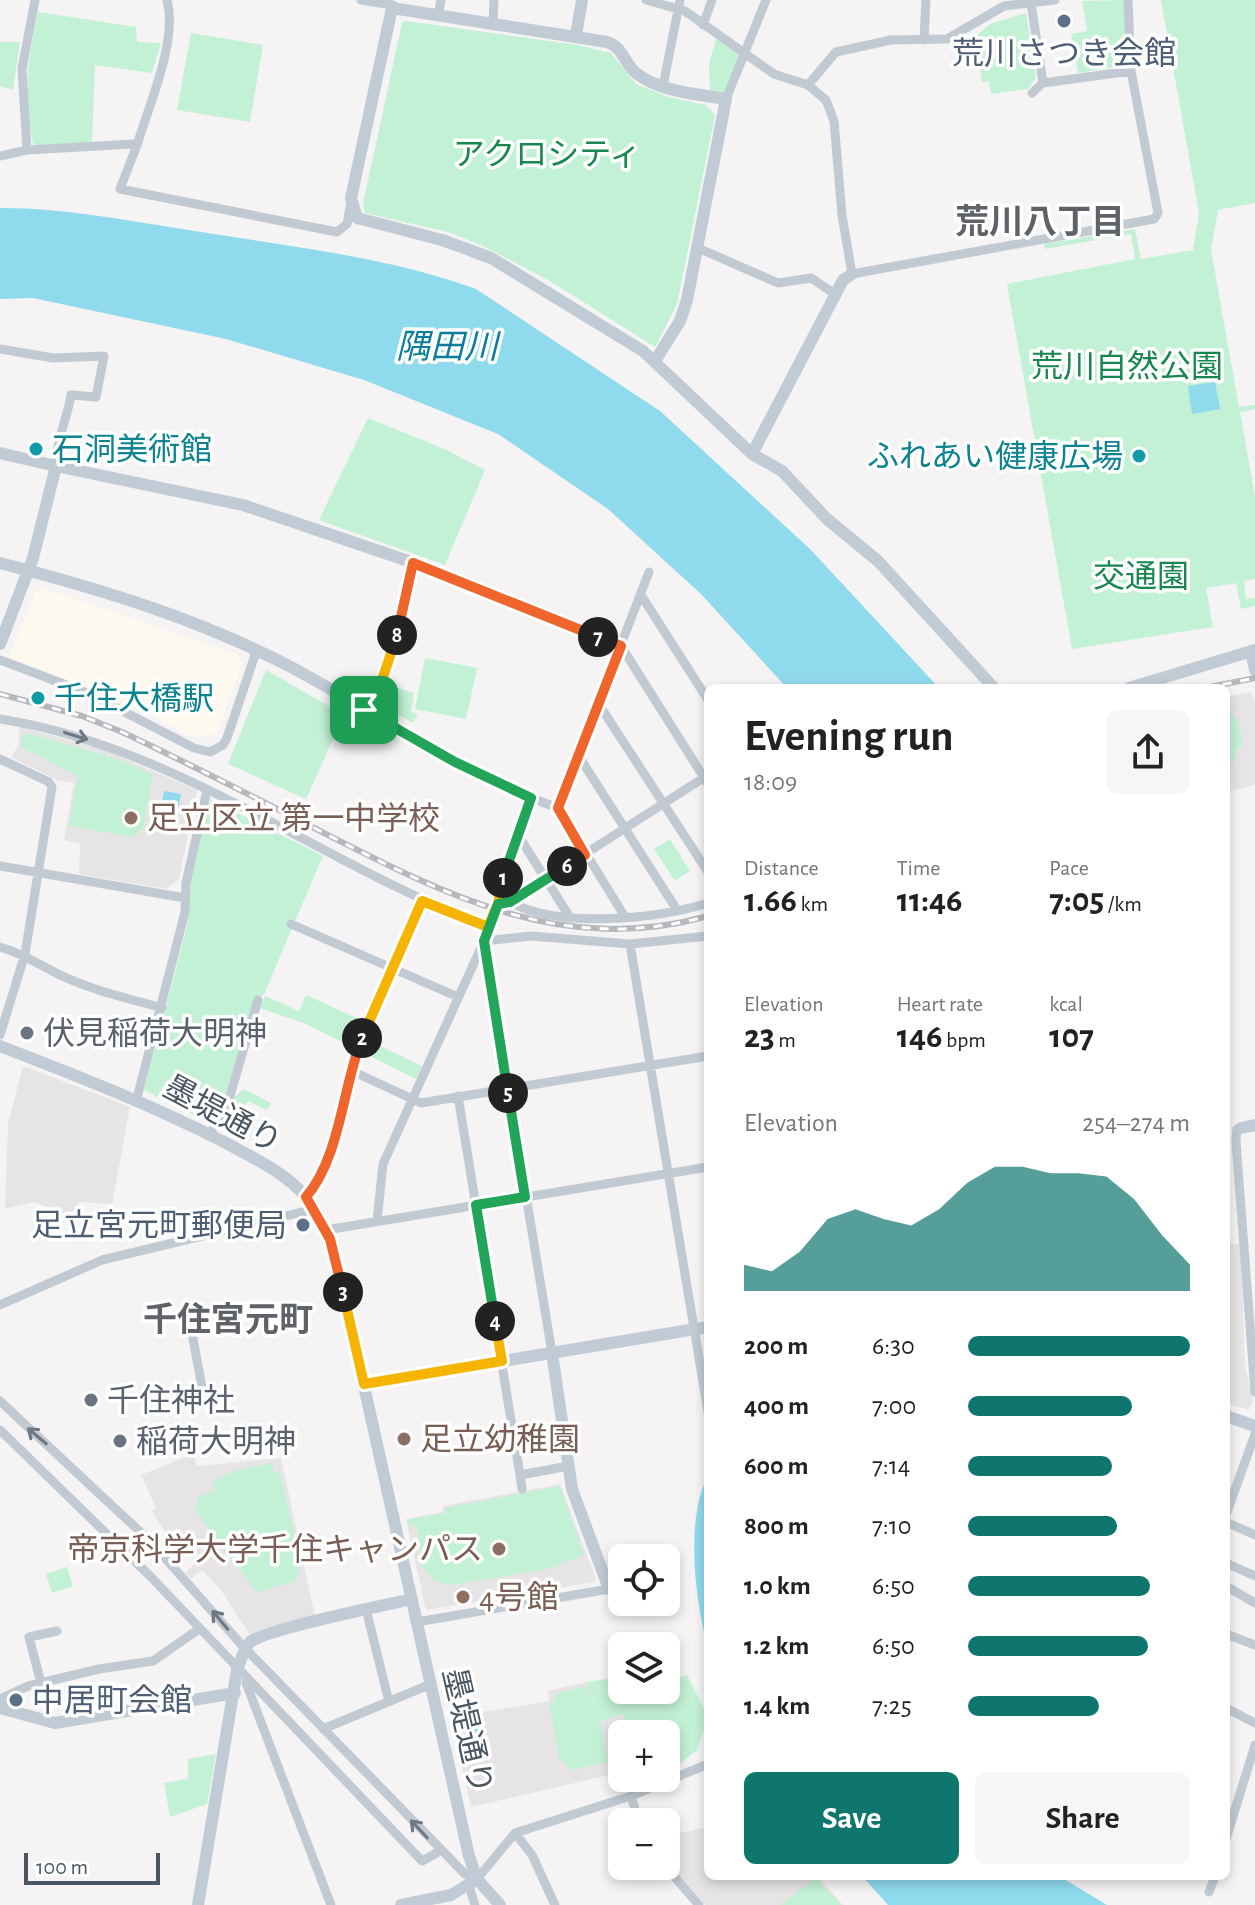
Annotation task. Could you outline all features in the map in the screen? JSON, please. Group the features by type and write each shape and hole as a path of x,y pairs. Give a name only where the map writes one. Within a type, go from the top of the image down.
{"street":[{"path":"28,150 22,69 35,0"},
{"path":"167,0 171,18 168,45 120,189 337,232 347,224 393,5 361,0"},
{"path":"438,15 441,0"},
{"path":"493,23 494,0"},
{"path":"576,35 582,0"},
{"path":"646,0 680,4 703,25 774,74 808,85 826,100 834,121 842,215 852,274"},
{"path":"703,25 712,0"},
{"path":"655,361 680,321 698,248 726,99 766,0"},
{"path":"924,40 926,0"},
{"path":"808,85 836,52 891,40 958,36 1004,6 1055,0"},
{"path":"752,454 835,294 852,274 1154,219 1158,213 1131,71 1128,0"},
{"path":"1031,3 1043,83"},
{"path":"663,86 680,4"},
{"path":"392,8 576,35 613,44 636,72 663,86 726,99"},
{"path":"1032,93 1043,83 1131,71"},
{"path":"0,156 28,150 137,145"},
{"path":"351,198 354,215 361,221 442,240 491,258 584,312 655,361 752,454 782,471 827,519 878,561 990,684"},
{"path":"698,248 778,283 811,278 835,294"},
{"path":"0,349 53,358 104,356 96,397 71,395 68,417 56,444 56,466 28,571 0,644"},
{"path":"0,453 243,505 413,563 621,646 704,774"},
{"path":"0,563 191,620 364,710 455,762 558,808 625,917"},
{"path":"364,710 383,677 395,643 413,563"},
{"path":"558,808 649,572"},
{"path":"641,595 704,694"},
{"path":"1142,684 1253,651 1255,670"},
{"path":"0,660 90,694 194,748 210,752 223,745 227,738 256,652"},
{"path":"598,703 704,866"},
{"path":"0,719 36,725 108,745 207,790 422,901 488,927"},
{"path":"578,755 677,910"},
{"path":"0,759 52,787 25,954 0,1035"},
{"path":"498,904 510,902 663,803 704,781"},
{"path":"137,1098 162,1008 207,790"},
{"path":"377,1221 383,1164 415,1100 484,941 498,904 498,890 531,798"},
{"path":"518,835 569,916"},
{"path":"0,866 185,898"},
{"path":"306,1197 315,1187 336,1132 352,1071 390,968 422,901"},
{"path":"510,902 520,908 569,916 625,917 704,904"},
{"path":"291,924 458,997"},
{"path":"484,941 531,936 630,944 704,936"},
{"path":"484,941 572,1489 608,1586"},
{"path":"630,944 704,1388"},
{"path":"0,947 25,954 92,987 162,1008"},
{"path":"209,1135 227,1106 258,1000"},
{"name":"墨堤通り","path":"0,1046 137,1098 277,1170 315,1209 326,1230 364,1384 473,1882 500,1905"},
{"path":"352,1071 421,1103 704,1057"},
{"path":"458,1096 522,1489"},
{"path":"1255,1125 1237,1129 1236,1142 1252,1294 1255,1392"},
{"path":"326,1230 704,1168"},
{"path":"0,1305 102,1260 315,1209"},
{"path":"364,1384 704,1328"},
{"path":"192,1333 203,1393"},
{"path":"0,1401 151,1542 245,1648 457,1870 473,1882 475,1905"},
{"path":"1230,1417 1255,1426"},
{"path":"0,1430 151,1577 422,1861 440,1851"},
{"path":"1230,1504 1255,1434"},
{"path":"520,1475 569,1466"},
{"path":"1230,1524 1255,1535"},
{"path":"1230,1565 1255,1576"},
{"path":"1230,1588 1255,1603"},
{"path":"417,1622 608,1589"},
{"path":"198,1905 237,1670 245,1648 256,1639 412,1599"},
{"path":"366,1609 389,1702"},
{"path":"199,1629 153,1661 99,1669 41,1683 4,1697 2,1709 55,1723 235,1693"},
{"path":"41,1683 29,1637 57,1631"},
{"path":"1230,1636 1255,1645"},
{"path":"237,1670 250,1690 331,1905"},
{"path":"323,1729 431,1684"},
{"path":"1230,1710 1255,1723"},
{"path":"1230,1809 1255,1745"},
{"path":"401,1905 451,1895 473,1882 515,1833 631,1796 704,1766"},
{"path":"631,1796 635,1808"},
{"path":"515,1833 532,1855 555,1905"},
{"path":"677,1880 699,1905"},
{"path":"1209,1892 1214,1880"}],"shaded area":[{"path":"43,588 237,654 242,664 217,734 191,737 130,704 11,658 9,655 36,591"},
{"path":"1251,692 1255,702 1255,785 1230,791 1230,696"},
{"name":"足立区立 第一中学校","path":"20,727 102,749 197,790 179,879 166,889 79,874 80,844 64,840 74,783 57,780 11,757 18,746"},
{"path":"23,1066 130,1107 112,1204 79,1202 78,1210 63,1213 34,1202 5,1209 8,1124"},
{"path":"1230,1244 1241,1245 1245,1367 1253,1401 1249,1410 1230,1404"},
{"path":"193,1454 197,1466 281,1458 315,1616 250,1635 221,1590 202,1570 191,1579 185,1572 196,1563 183,1548 186,1544 177,1528 167,1535 152,1511 156,1508 141,1475"},
{"name":"帝京科学大学千住キャンパス","path":"560,1484 596,1579 594,1582 426,1610 406,1519 443,1512 443,1506"},
{"path":"587,1682 601,1722 624,1714 624,1720 608,1720 608,1775 471,1807 451,1717 549,1701 548,1691"},
{"path":"704,1828 704,1880 821,1880 843,1905 706,1905 680,1876 680,1833"}],"green space":[{"path":"1125,0 1126,60 1121,66 1078,73 1071,34 1087,31 1082,1"},
{"name":"荒川自然公園","path":"1161,0 1255,0 1255,203 1218,210 1211,250 1239,407 1255,405 1255,409 1240,412 1255,497 1255,579 1244,581 1246,599 1255,598 1255,606 1241,609 1236,583 1206,588 1213,627 1072,649 1007,284 1135,259 1131,234 1045,249 1044,244 1135,229 1141,259 1193,250 1199,213"},
{"path":"38,12 136,27 137,42 161,43 152,73 95,65 92,143 37,147 33,144 28,77"},
{"path":"1026,13 1036,77 1028,89 991,94 989,81 982,82 975,37 990,24"},
{"name":"アクロシティ","path":"406,21 577,45 611,53 636,84 668,97 706,105 715,115 677,304 655,347 550,281 483,246 448,232 365,213 363,204 402,23"},
{"path":"191,33 263,45 250,122 177,110"},
{"path":"716,38 739,55 724,97 710,94 709,64"},
{"path":"0,42 20,42 13,90 0,86"},
{"path":"368,418 447,450 485,470 445,565 319,520"},
{"path":"425,658 477,668 466,719 415,709"},
{"path":"266,670 344,715 306,799 228,764"},
{"path":"392,686 414,693 411,712 418,714 413,723 385,707 383,703"},
{"path":"1230,712 1238,721 1242,744 1235,752 1236,761 1230,762"},
{"path":"23,732 105,755 153,774 143,829 133,837 69,826 78,776 21,747"},
{"path":"210,799 323,856 264,994 253,1004 223,1102 209,1123 144,1090 187,926 191,879"},
{"path":"670,839 690,871 675,881 654,849"},
{"path":"306,995 365,1022 359,1036 422,1066 416,1079 306,1024 260,1008 265,996 299,1011"},
{"path":"244,1089 271,1103 267,1110 248,1101 244,1108 255,1114 250,1122 233,1114 227,1125 220,1121 232,1099"},
{"path":"272,1463 274,1473 280,1472 301,1566 294,1582 256,1592 195,1509 199,1497 215,1490 212,1483 230,1472"},
{"name":"帝京科学大学千住キャンパス","path":"560,1486 584,1555 547,1569 451,1585 435,1581 423,1568 417,1525 409,1526 408,1519 445,1513 445,1508"},
{"path":"67,1567 73,1586 52,1593 46,1574"},
{"path":"687,1675 704,1709 704,1729 697,1750 680,1764 680,1720 624,1720 624,1714 600,1722 608,1762 572,1770 559,1758 550,1706 558,1693 587,1686 598,1715 587,1682 608,1679 608,1704 680,1704 680,1677"},
{"path":"216,1754 207,1804 170,1817 164,1783 188,1779 188,1759"},
{"path":"813,1880 818,1880 841,1905 780,1905"}],"water":[{"name":"隅田川","path":"0,208 100,216 305,248 409,269 476,289 660,411 810,549 935,684 783,684 701,594 608,509 498,434 364,380 226,339 33,298 0,299"},
{"path":"1215,382 1220,409 1192,414 1188,386"},
{"path":"164,791 181,794 175,827 158,824"},
{"path":"704,1486 704,1629 694,1560 696,1514"},
{"path":"481,1721 488,1754 472,1758 464,1725"},
{"path":"866,1880 1066,1880 1107,1905 888,1905"}],"railway":[{"path":"1225,684 1255,678"},
{"path":"0,694 82,716 122,732 415,878 508,913 556,924 605,929 655,926 704,917"}],"place":[{"name":"荒川さつき会館","path":"1064,21"},
{"name":"石洞美術館","path":"36,449"},
{"name":"ふれあい健康広場","path":"1139,456"},
{"name":"千住大橋駅","path":"38,698"},
{"name":"足立区立 第一中学校","path":"131,818"},
{"name":"伏見稲荷大明神","path":"27,1033"},
{"name":"足立宮元町郵便局","path":"303,1225"},
{"name":"千住神社","path":"91,1400"},
{"name":"足立幼稚園","path":"404,1439"},
{"name":"稲荷大明神","path":"120,1441"},
{"name":"帝京科学大学千住キャンパス","path":"499,1549"},
{"name":"4号館","path":"463,1597"},
{"name":"中居町会館","path":"16,1700"}],"district":[{"name":"荒川八丁目","path":"1040,221"},
{"name":"千住宮元町","path":"228,1319"}],"route":[{"path":"413,563 621,646 558,808 585,855 510,902 498,904 484,941 525,1197 476,1205 502,1361 364,1384 330,1239 306,1197 315,1187 336,1132 358,1047 390,968 422,901 488,927 531,798 489,780 364,710 383,677 395,643 413,563"}],"park label":[{"name":"交通園","path":"1141,576"}]}
